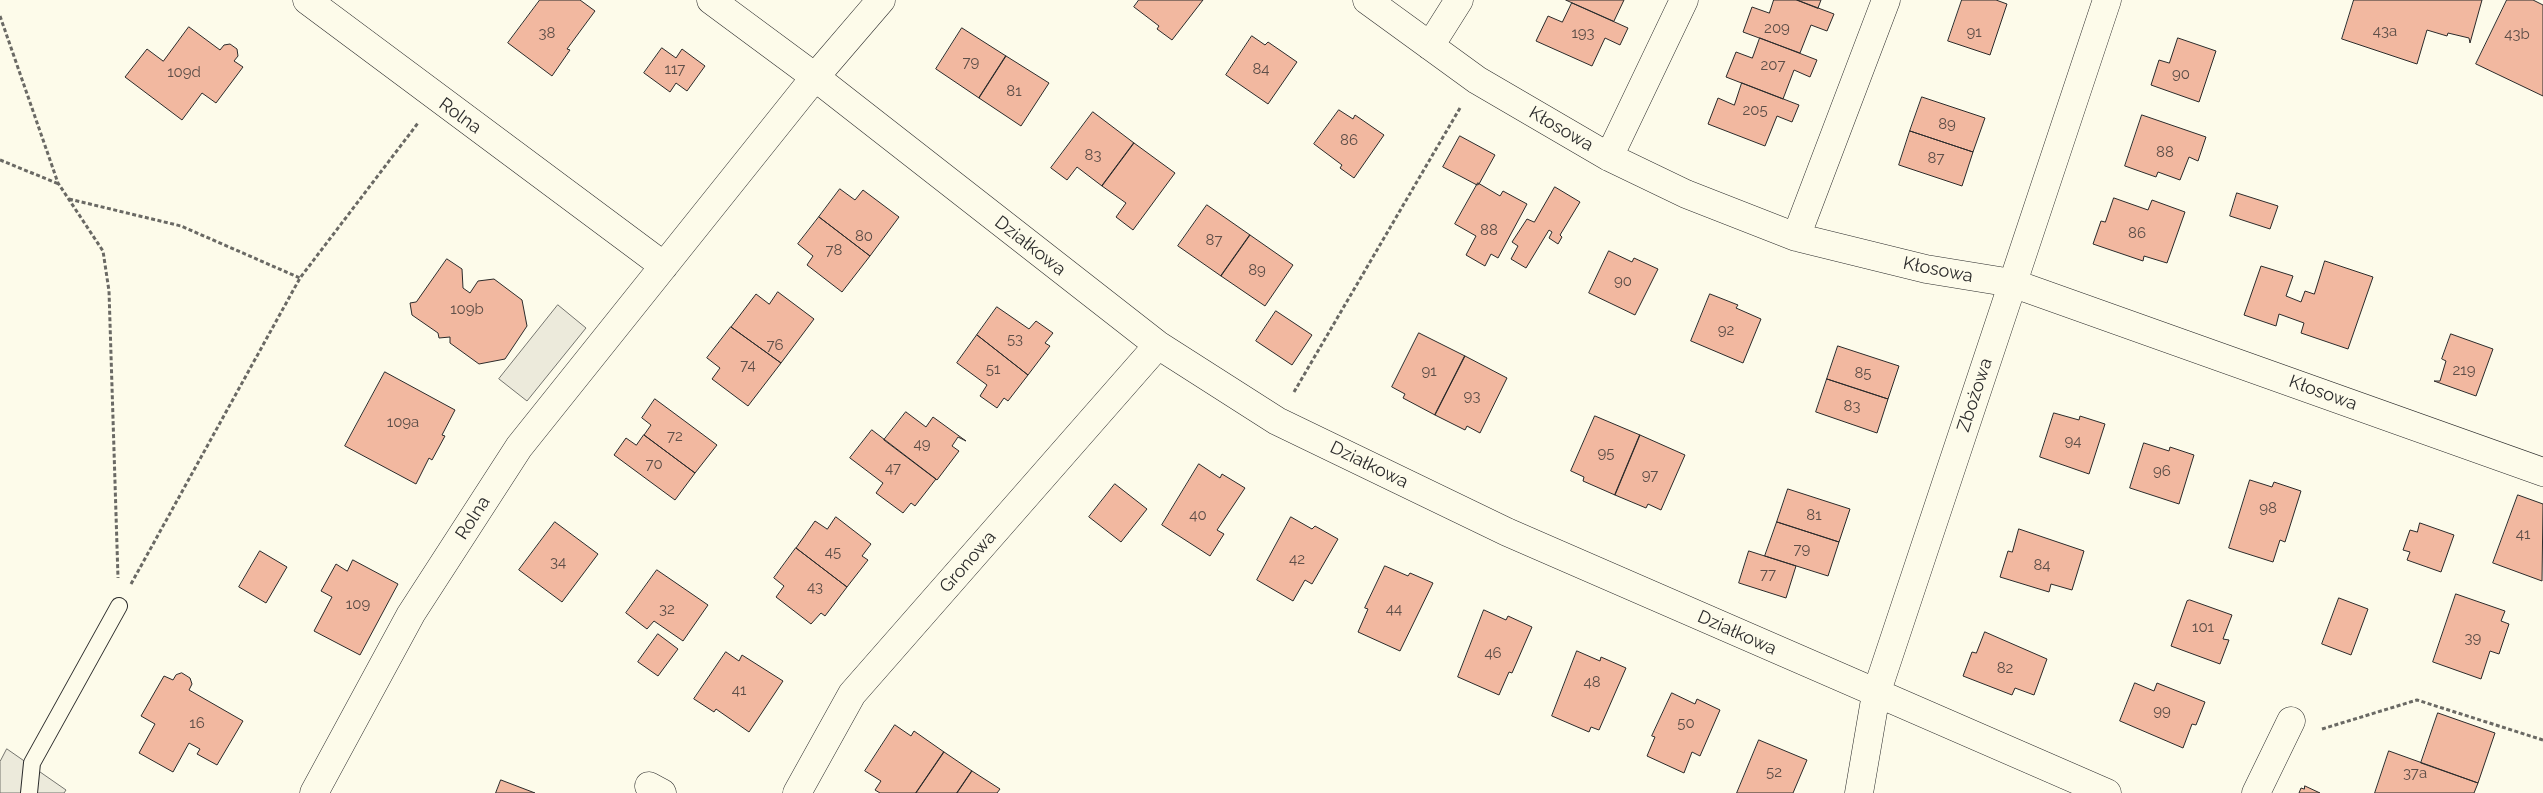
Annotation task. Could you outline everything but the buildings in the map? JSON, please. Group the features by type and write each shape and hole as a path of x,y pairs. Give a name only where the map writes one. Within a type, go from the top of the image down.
{"street":[{"name":"Rolna","path":"306,0 318,6 438,100 664,266"},
{"name":"Działkowa","path":"711,0 815,77 1158,345 1277,421 1507,532 2107,793"},
{"name":"Rolna","path":"314,793 411,614 519,447 815,77 881,0"},
{"name":"Kłosowa","path":"1367,0 1477,80 1609,156 1686,194 1796,237 1926,269 2012,282 2543,472"},
{"path":"1430,46 1459,0"},
{"path":"1609,156 1684,0"},
{"path":"1796,237 1886,0"},
{"name":"Zbożowa","path":"1859,793 1876,694 2107,0"},
{"name":"Gronowa","path":"796,793 852,694 1158,345"},
{"path":"2256,793 2286,732"}],"lane":[{"path":"29,793 32,763 119,606"}],"path":[{"path":"0,16 58,183 103,251 109,291 119,606"},
{"path":"1277,421 1477,80"},
{"path":"119,606 300,278 409,134 438,100"},
{"path":"0,160 58,183"},
{"path":"69,199 181,226 300,278"},
{"path":"2286,732 2418,700 2543,740"}],"shaded area":[{"path":"558,305 586,328 527,401 499,379"},
{"path":"7,749 66,790 64,793 0,793 0,762"}]}
